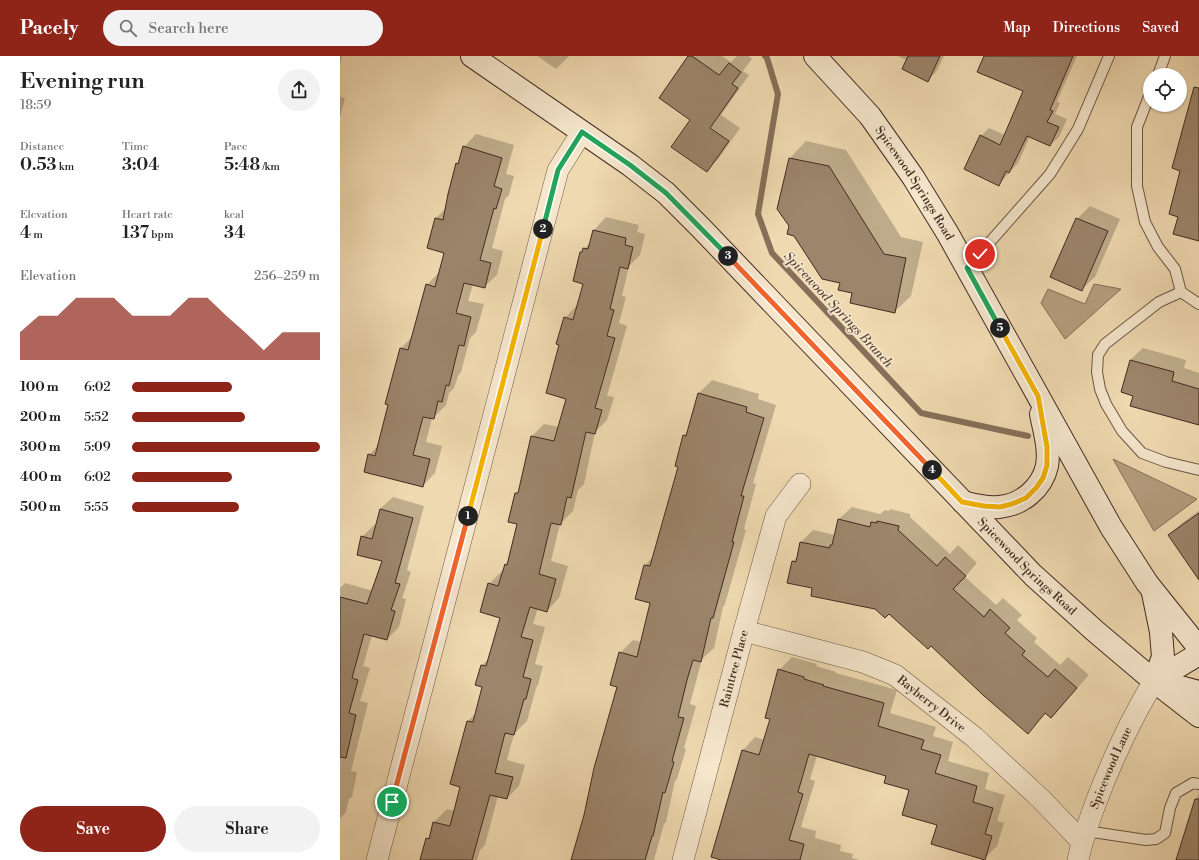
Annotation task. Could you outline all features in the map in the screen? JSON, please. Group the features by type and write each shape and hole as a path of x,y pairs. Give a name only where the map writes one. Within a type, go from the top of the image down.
{"main road":[{"name":"Spicewood Springs Road","path":"472,56 630,165 666,193 1033,575 1095,631 1154,681 1199,716"},
{"name":"Spicewood Springs Road","path":"815,56 870,116 913,176 948,234 1111,527 1152,590 1199,648"},
{"path":"962,502 1000,507 1026,498 1036,488 1043,478 1047,465 1047,447 1038,396"},
{"path":"1152,590 1161,632 1163,657 1154,681"},
{"path":"1154,681 1199,654"},
{"path":"1154,681 1199,692"}],"street":[{"path":"377,860 558,170 582,132"},
{"name":"Raintree Place","path":"682,860 776,516 800,484"},
{"name":"Bayberry Drive","path":"744,631 863,662 896,676 974,737 1042,800 1082,844"},
{"name":"Spicewood Lane","path":"1082,844 1109,768 1144,697 1154,681"}],"lane":[{"path":"967,268 1050,174 1078,128 1109,56"},
{"path":"1161,68 1165,56"},
{"path":"1143,111 1137,126 1137,186 1145,222 1158,247 1175,269 1181,292 1199,304"},
{"path":"1181,292 1159,302 1105,344 1098,355 1097,372 1100,389 1106,404 1122,430 1142,453 1166,462 1199,470"},
{"path":"1082,844 1156,839 1165,833 1170,808 1176,793 1193,783 1199,784"}],"shaded area":[{"path":"1094,284 1121,289 1065,339 1041,303 1048,289 1085,304"},
{"path":"1113,459 1197,499 1154,531"}],"building":[{"path":"688,56 692,56 719,75 729,63 741,72 732,84 738,88 710,128 729,141 707,172 671,147 690,120 659,98"},
{"path":"908,56 940,56 928,82 902,69"},
{"path":"984,56 1073,56 1050,110 1053,111 1047,122 1059,127 1050,146 1027,136 1009,173 1006,171 999,186 964,169 980,135 1000,145 1023,91 977,72"},
{"path":"1194,87 1199,88 1199,241 1173,234 1178,217 1169,214 1180,171 1172,168"},
{"path":"463,146 502,158 494,186 502,189 496,209 494,208 480,260 491,263 485,288 464,283 456,313 471,317 464,346 459,345 449,386 446,385 442,402 438,401 434,419 423,417 413,455 430,459 423,487 364,472 368,454 375,456 388,405 385,404 400,348 408,350 426,284 435,287 444,253 427,248 435,218 443,220 456,163 458,164"},
{"path":"789,158 829,166 884,254 906,258 895,313 850,303 852,293 838,290 840,283 822,279 794,236 787,234 789,226 777,209"},
{"path":"1076,218 1108,231 1082,291 1050,277"},
{"path":"593,230 626,238 625,245 633,247 628,269 620,267 610,309 614,310 607,336 615,338 595,408 602,410 595,434 586,432 571,498 567,497 561,525 551,523 539,574 556,579 547,612 530,607 521,637 533,640 523,677 531,679 514,735 505,733 495,773 513,777 507,799 490,795 472,860 420,860 426,838 429,839 433,822 450,826 460,787 450,784 467,721 473,722 482,687 475,685 481,665 486,666 500,618 480,612 488,583 498,586 505,564 507,565 517,524 508,522 515,493 518,493 531,436 554,441 566,399 546,393 559,345 556,344 564,317 573,320 583,284 573,281 580,252 582,252 583,248 588,249"},
{"path":"1130,360 1174,372 1172,381 1199,389 1199,425 1130,406 1133,396 1121,392"},
{"path":"698,393 747,407 746,412 764,418 741,496 744,496 732,542 734,542 713,618 711,618 701,662 693,660 687,680 678,717 684,718 672,761 674,762 665,793 663,792 653,836 645,860 571,860 584,815 594,768 617,687 610,685 619,652 637,657 650,603 635,599 644,565 650,566 678,467 675,466 683,435 686,436"},
{"path":"380,509 413,518 395,583 400,584 391,610 395,611 387,640 364,634 352,678 358,680 349,713 356,715 346,758 340,757 340,597 367,604 382,561 357,555 361,536 372,539"},
{"path":"1199,513 1199,580 1168,535"},
{"path":"838,519 870,527 871,522 877,523 877,521 899,526 898,530 937,566 945,557 966,576 953,589 984,617 990,609 1010,628 1005,633 1025,651 1022,655 1048,677 1055,669 1077,688 1051,718 1045,713 1028,734 983,695 931,646 928,649 889,614 885,618 875,609 811,596 812,588 787,583 792,561 796,562 800,542 830,548"},
{"path":"778,669 804,677 804,679 824,685 823,686 884,703 878,726 924,740 921,749 941,755 935,773 977,786 973,802 993,808 985,834 992,836 985,860 931,844 937,825 902,815 909,790 884,783 886,776 809,754 798,792 803,794 789,840 804,844 800,860 721,860 711,857 742,750 759,755 770,719 765,718"},
{"path":"1195,799 1199,799 1199,860 1176,860"}],"waterway":[{"name":"Spicewood Springs Branch","path":"765,56 767,58 778,94 758,214 772,253 921,413 1028,436"}],"route":[{"path":"392,802 558,170 582,132 630,165 666,193 962,502 1000,507 1026,498 1036,488 1043,478 1047,465 1047,447 1038,396 967,268 980,254"}]}
